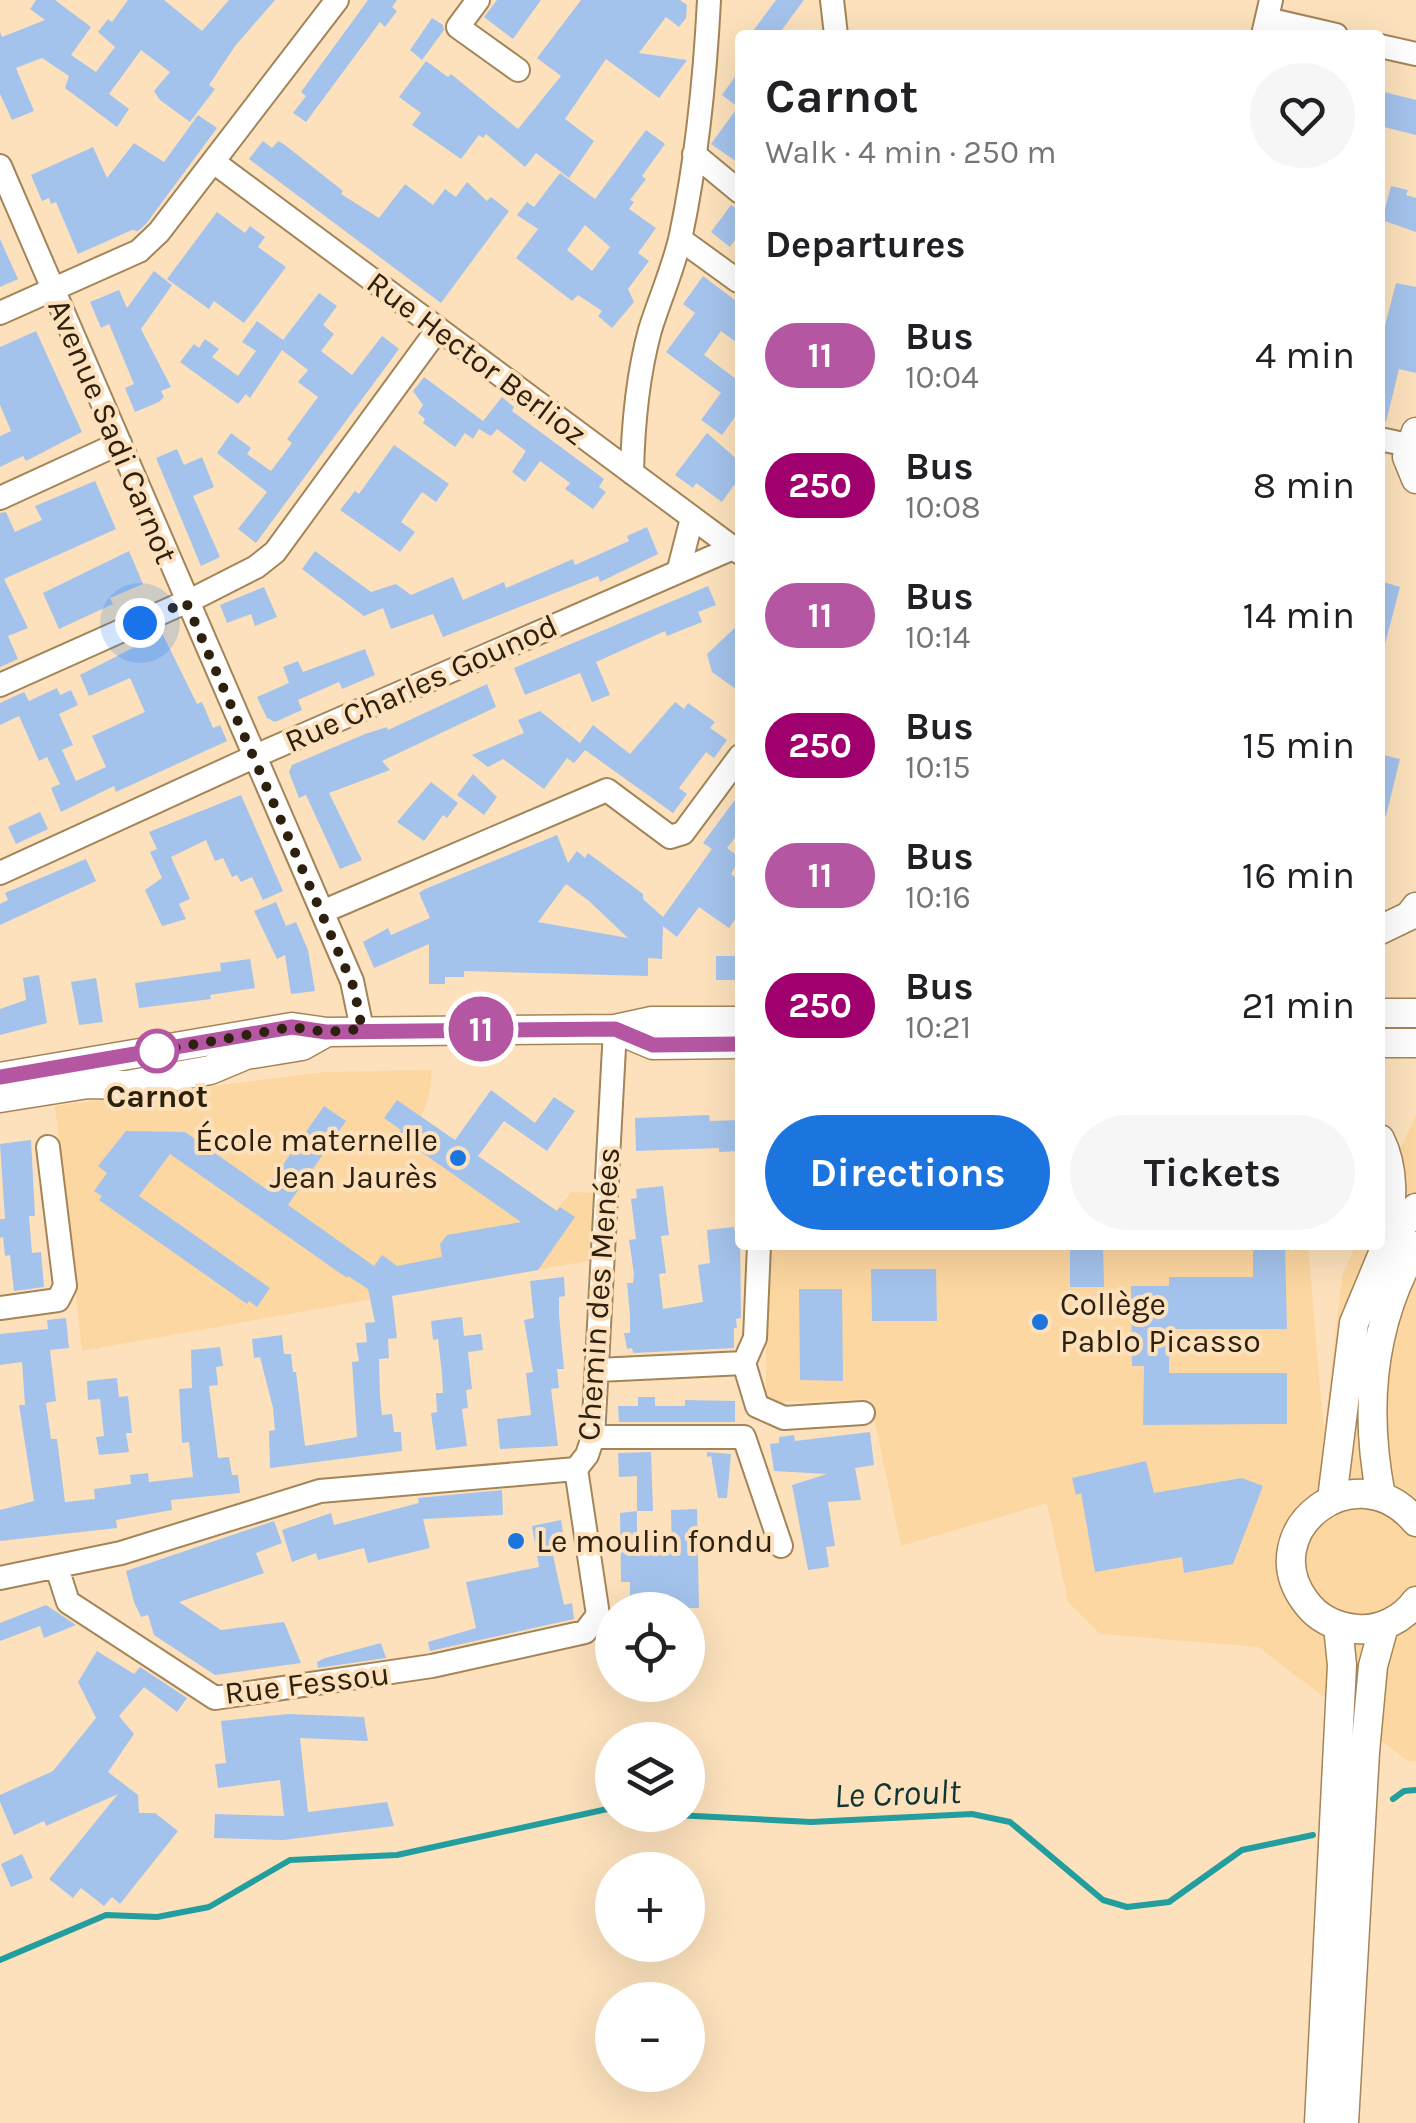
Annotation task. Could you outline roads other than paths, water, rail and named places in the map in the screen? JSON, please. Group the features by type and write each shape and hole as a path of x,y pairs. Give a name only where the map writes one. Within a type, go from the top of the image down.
{"main road":[{"path":"1401,439 1416,479"},
{"path":"1385,928 1409,916 1416,906"},
{"path":"1385,1012 1414,1013"},
{"path":"0,1077 292,1027 326,1032 615,1029 652,1022 735,1021"},
{"path":"615,1029 653,1045 735,1044"},
{"path":"0,1098 88,1084 127,1085 210,1070 246,1055 302,1046 326,1032"},
{"path":"1385,1043 1414,1043"},
{"path":"1385,1148 1393,1193 1386,1246"},
{"path":"1386,1246 1416,1208"},
{"path":"1381,1496 1371,1443 1374,1355 1402,1269 1416,1246"},
{"path":"1332,1498 1354,1323 1384,1250"},
{"path":"1416,1522 1396,1503 1381,1496 1356,1493 1332,1498 1313,1511 1299,1529 1292,1551 1292,1574 1299,1593 1312,1610 1338,1626 1361,1630 1384,1626 1399,1618 1416,1600"},
{"path":"1319,2123 1342,1664 1338,1626"},
{"path":"1344,2123 1365,1752 1374,1666 1384,1626"}],"street":[{"path":"478,0 458,27 518,70"},
{"path":"632,474 634,400 650,332 680,239 705,76 709,0"},
{"path":"832,0 835,30"},
{"path":"0,313 139,251 215,163 327,4"},
{"path":"1267,18 1316,30"},
{"path":"1385,47 1416,54"},
{"path":"694,154 735,188"},
{"name":"Rue Hector Berlioz","path":"215,163 735,547"},
{"name":"Avenue Sadi Carnot","path":"0,166 354,988 362,1029"},
{"path":"680,239 735,278"},
{"path":"0,685 186,602 256,566 274,552 438,329"},
{"path":"0,498 120,443"},
{"path":"679,569 692,518"},
{"name":"Rue Charles Gounod","path":"0,873 679,569 735,550"},
{"path":"322,912 607,790 670,837 683,833 735,763"},
{"name":"Chemin des Menées","path":"595,1595 576,1469 588,1455 593,1437 615,1029"},
{"path":"0,1308 58,1300 65,1286 48,1147"},
{"path":"759,1250 755,1338 744,1363 757,1406 784,1418 863,1413"},
{"path":"598,1370 744,1363"},
{"path":"593,1437 744,1437 782,1546"},
{"path":"0,1578 121,1552 320,1491 576,1469"},
{"name":"Rue Fessou","path":"57,1568 68,1602 215,1698 432,1666 586,1632 595,1619"}],"waterway":[{"name":"Le Croult","path":"1393,1799 1404,1791 1416,1790"},
{"name":"Le Croult","path":"0,1960 106,1915 157,1917 209,1907 290,1860 397,1855 595,1812"},
{"name":"Le Croult","path":"705,1817 811,1822 972,1814 1010,1822 1103,1900 1127,1907 1169,1902 1242,1850 1313,1835"}],"place":[{"name":"Carnot","path":"157,1051"},
{"name":"École maternelle Jean Jaurès","path":"458,1158"},
{"name":"Collège Pablo Picasso","path":"1040,1322"},
{"name":"Le moulin fondu","path":"516,1541"}]}
